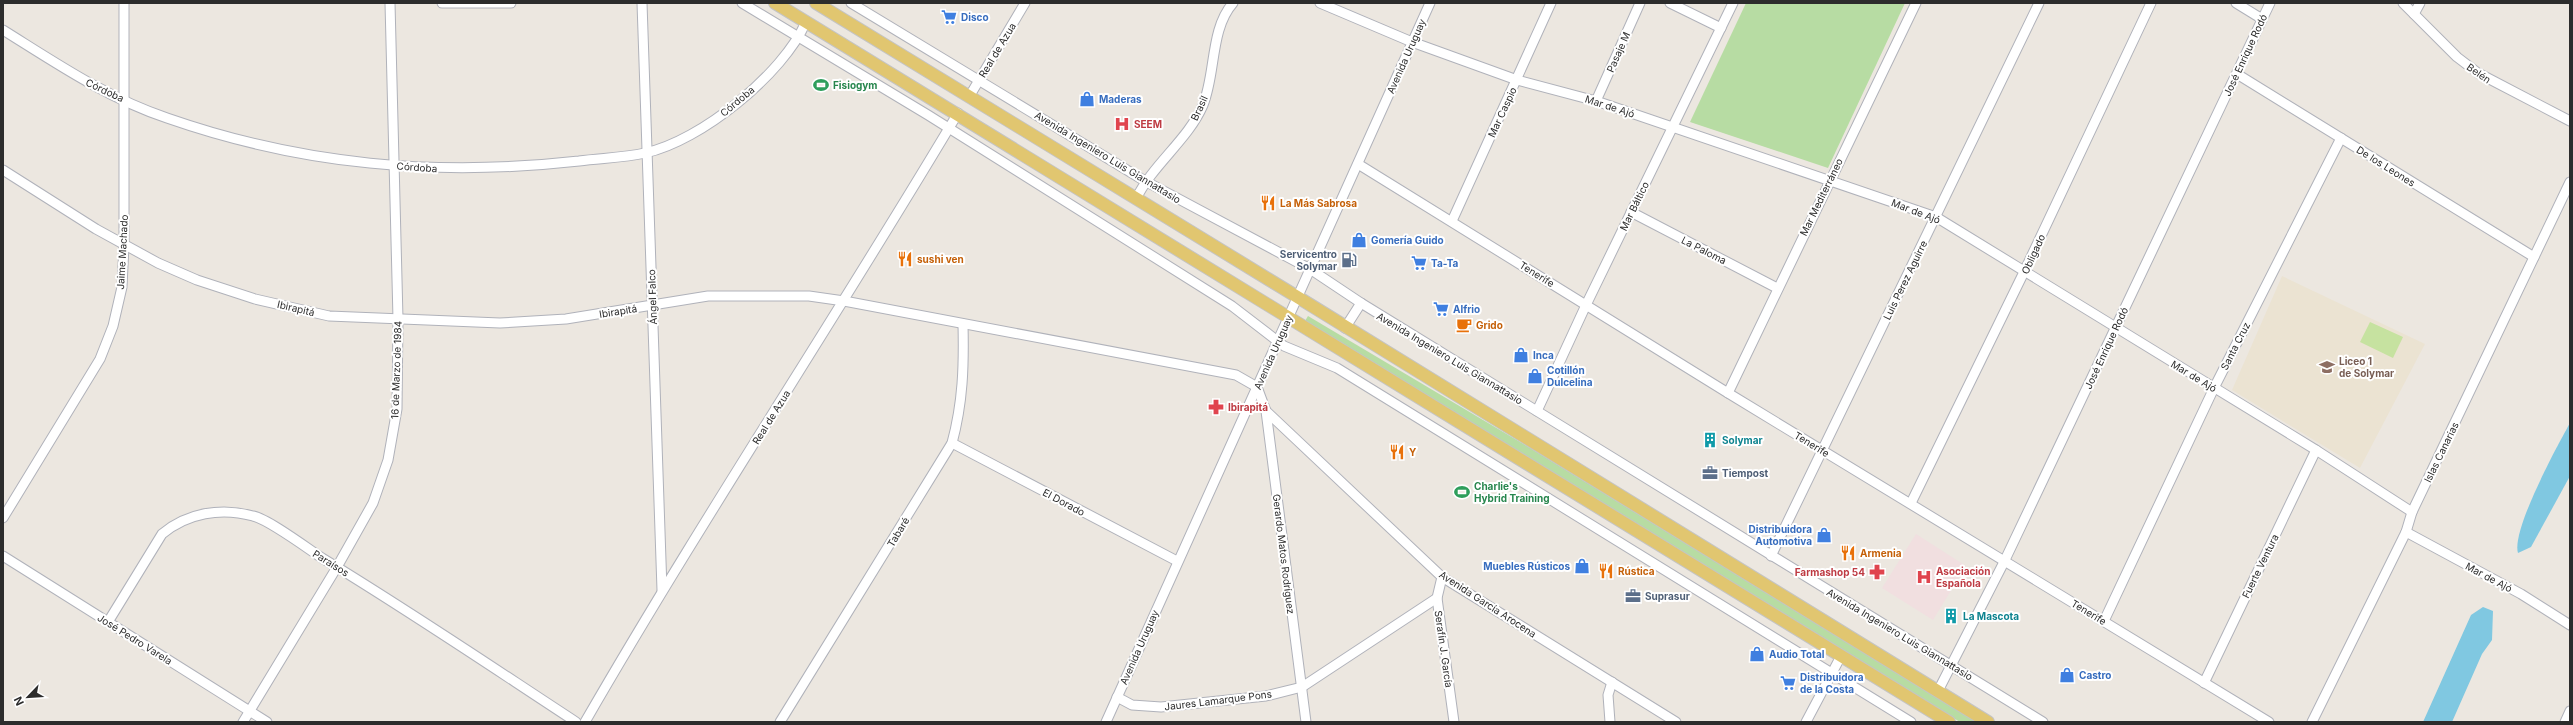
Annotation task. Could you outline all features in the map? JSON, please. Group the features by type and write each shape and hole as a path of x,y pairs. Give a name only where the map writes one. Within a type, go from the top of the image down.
{"main road":[{"path":"775,3 958,113 1949,722"},
{"name":"Avenida Ingeniero Luis Giannattasio","path":"817,3 1345,328 1747,572 1988,722"}],"street":[{"name":"Jaime Machado","path":"3,518 100,359 113,326 122,287 124,245 124,3"},
{"name":"16 de Marzo de 1984","path":"243,722 337,567 373,503 388,460 397,409 398,319 390,3"},
{"path":"442,3 511,3"},
{"name":"Ángel Falco","path":"642,3 662,590"},
{"path":"742,3 949,128 1232,306 1277,341 1337,368 1911,722"},
{"name":"Avenida Ingeniero Luis Giannattasio","path":"851,3 1144,181 1310,269 1361,303 1771,556 1951,664 2043,722"},
{"name":"Real de Azua","path":"969,97 1025,3"},
{"name":"Brasil","path":"1136,199 1144,181 1192,124 1202,105 1211,81 1223,19 1233,3"},
{"name":"Mar de Ajó","path":"1320,3 1412,42 1517,80 1596,101 1936,217 2316,450 2412,512"},
{"name":"Avenida Uruguay","path":"1106,722 1177,560 1298,298 1430,3"},
{"name":"Mar Caspio","path":"1452,221 1551,3"},
{"name":"Pasaje M","path":"1596,101 1640,3"},
{"path":"1670,3 1721,28"},
{"name":"Mar Báltico","path":"1537,411 1586,304 1733,3"},
{"name":"Mar Mediterráneo","path":"1728,393 1777,288 1916,3"},
{"name":"Luis Perez Aguirre","path":"1771,556 2039,3"},
{"name":"Obligado","path":"1911,503 2024,272 2151,3"},
{"path":"2236,3 2262,20"},
{"name":"José Enrique Rodó","path":"1938,691 2004,562 2270,3"},
{"name":"Belén","path":"2403,3 2457,57 2478,73 2570,121"},
{"path":"2414,14 2420,3"},
{"name":"Córdoba","path":"3,30 91,85 165,118 239,140 316,158 453,169 527,166 646,153 692,134 732,108 773,69 799,38 806,22"},
{"name":"De los Leones","path":"2237,74 2534,257"},
{"name":"Real de Azua","path":"585,722 662,590 844,301 958,113"},
{"name":"Santa Cruz","path":"2104,621 2214,388 2340,138"},
{"name":"Tenerife","path":"1358,164 1728,393 2269,722"},
{"name":"Ibirapitá","path":"3,170 124,245 197,280 255,299 329,316 500,323 566,319 708,296 809,296 844,301 1236,375 1257,387"},
{"name":"Islas Canarias","path":"2312,722 2406,532 2412,512 2570,182"},
{"name":"La Paloma","path":"1631,212 1777,288"},
{"path":"1345,328 1361,303"},
{"name":"Tabaré","path":"780,722 952,443 960,410 964,364 963,324"},
{"name":"Gerardo Matos Rodríguez","path":"1257,387 1266,411 1306,722"},
{"name":"Avenida García Arocena","path":"1266,411 1442,577 1676,722"},
{"name":"El Dorado","path":"952,443 1177,560"},
{"name":"Fuerte Ventura","path":"2204,683 2316,450"},
{"name":"Paraísos","path":"108,622 162,534 179,523 214,512 233,512 254,516 337,567 576,722"},
{"name":"Mar de Ajó","path":"2406,532 2521,594 2570,625"},
{"name":"José Pedro Varela","path":"3,556 267,722"},
{"name":"Serafín J. García","path":"1442,577 1437,598 1454,722"},
{"name":"Jaures Lamarque Pons","path":"1117,697 1132,705 1161,707 1266,696 1302,687 1437,598"},
{"path":"1806,722 1841,656"},
{"path":"1610,722 1608,695 1612,682"},
{"path":"2565,722 2570,711"}],"shaded area":[{"name":"Liceo 1 de Solymar","path":"2282,276 2425,344 2360,468 2232,390"},
{"name":"Asociación Española","path":"1916,534 1966,566 1933,620 1882,588"}],"green space":[{"path":"1746,3 1905,3 1828,168 1690,122"},
{"path":"1308,316 1530,448 1977,722 1960,722 1366,359 1305,321"},
{"path":"2370,322 2403,337 2393,358 2360,342"}],"water":[{"path":"2570,423 2570,476 2531,547 2518,553 2518,542 2521,527 2536,488"},
{"path":"2483,607 2493,611 2492,640 2482,654 2452,722 2423,722 2471,615"}],"place":[{"name":"Disco","path":"949,17"},
{"name":"Fisiogym","path":"821,85"},
{"name":"Maderas","path":"1087,99"},
{"name":"SEEM","path":"1122,124"},
{"name":"La Más Sabrosa","path":"1268,203"},
{"name":"Gomería Guido","path":"1359,240"},
{"name":"sushi ven","path":"905,259"},
{"name":"Servicentro Solymar","path":"1349,260"},
{"name":"Ta-Ta","path":"1419,263"},
{"name":"Alfrio","path":"1441,309"},
{"name":"Grido","path":"1464,325"},
{"name":"Inca","path":"1521,355"},
{"name":"Liceo 1 de Solymar","path":"2327,367"},
{"name":"Cotillón Dulcelina","path":"1535,376"},
{"name":"Ibirapitá","path":"1216,407"},
{"name":"Solymar","path":"1710,440"},
{"name":"Y","path":"1397,452"},
{"name":"Tiempost","path":"1710,473"},
{"name":"Charlie's Hybrid Training","path":"1462,492"},
{"name":"Distribuidora Automotiva","path":"1824,535"},
{"name":"Armenia","path":"1848,553"},
{"name":"Muebles Rústicos","path":"1582,566"},
{"name":"Rústica","path":"1606,571"},
{"name":"Farmashop 54","path":"1877,572"},
{"name":"Asociación Española","path":"1924,577"},
{"name":"Suprasur","path":"1633,596"},
{"name":"La Mascota","path":"1951,616"},
{"name":"Audio Total","path":"1757,654"},
{"name":"Castro","path":"2067,675"},
{"name":"Distribuidora de la Costa","path":"1788,683"}]}
